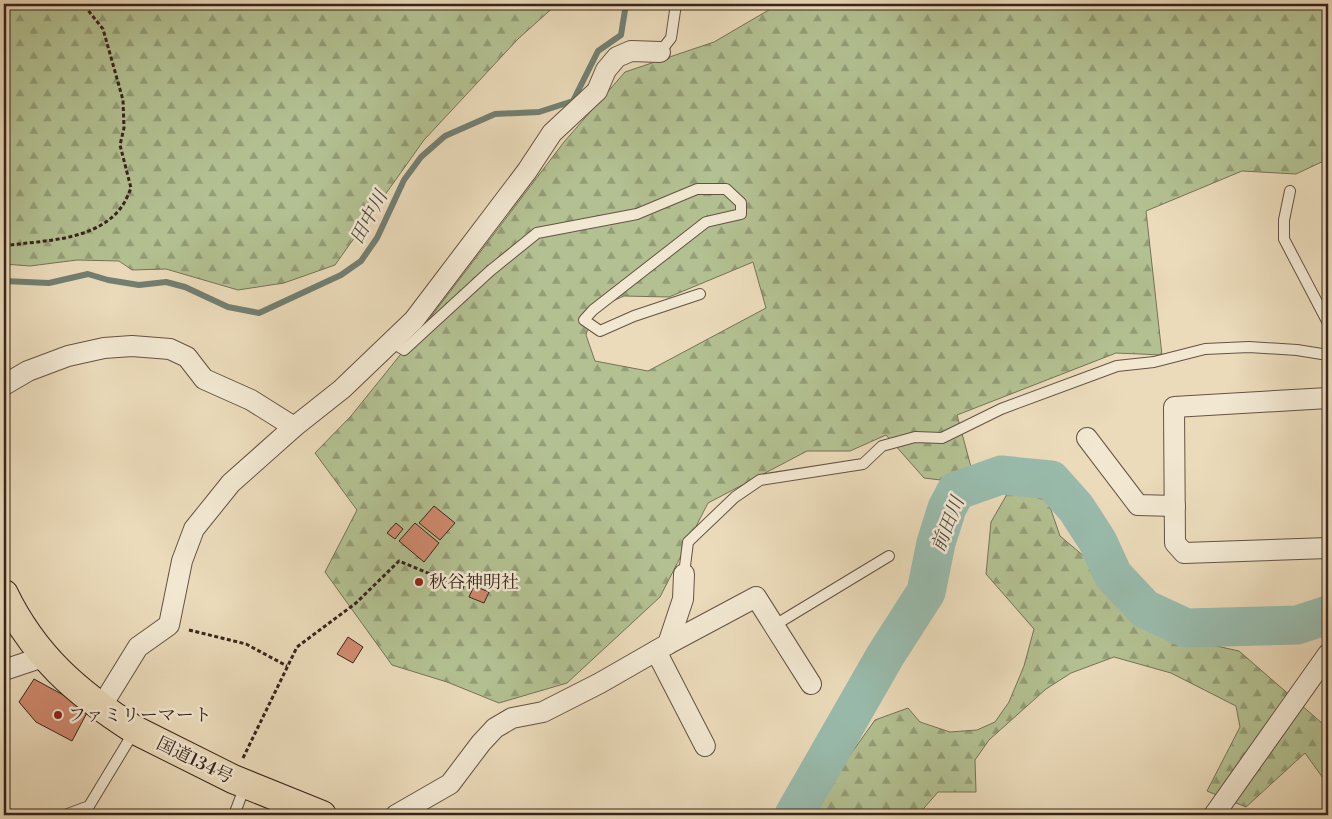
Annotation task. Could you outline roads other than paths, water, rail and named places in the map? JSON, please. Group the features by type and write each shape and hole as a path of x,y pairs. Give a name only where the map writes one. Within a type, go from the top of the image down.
{"highway":[{"name":"国道134号","path":"4,594 44,657 69,683 101,708 135,730 240,781 322,815"}],"street":[{"path":"101,708 138,647 169,625 182,561 194,529 231,483 294,427 342,389 414,320 527,171 552,133 597,92 606,70 617,57 631,51 660,52"},
{"path":"4,385 28,372 68,356 104,348 132,346 170,349 187,357 204,379 251,400 294,427"},
{"path":"1328,398 1174,407 1175,543 1184,554 1328,548"},
{"path":"1087,438 1138,505 1175,506"},
{"path":"684,574 683,599 662,648 705,746"},
{"path":"396,815 450,784 481,742 495,728 512,718 543,712 756,597 811,684"},
{"path":"1214,815 1328,654"},
{"path":"4,670 44,657"}],"lane":[{"path":"660,52 671,38 676,4"},
{"path":"391,342 404,350 490,271 537,233 638,214 697,189 726,189 741,203 741,214 706,222 593,310 584,320 600,331 634,316 700,294"},
{"path":"1290,191 1284,220 1284,239 1328,323"},
{"path":"684,574 688,542 735,497 760,480 863,464 882,446 915,437 942,438 1002,409 1117,366 1154,362 1205,349 1223,348 1249,347 1296,350 1328,355"},
{"path":"775,625 889,556"},
{"path":"65,815 88,806 135,730"},
{"path":"234,815 240,781"}],"waterway":[{"name":"田中川","path":"4,281 49,283 88,274 108,280 139,285 166,282 185,287 228,307 259,313 341,275 361,261 377,238 404,180 421,157 445,136 495,114 539,112 573,101 598,51 621,35 626,4"},
{"name":"前田川","path":"794,815 885,656 926,592 936,543 947,508 956,491 1001,475 1051,480 1076,508 1098,542 1113,575 1145,609 1186,628 1297,625 1328,615"}],"place":[{"name":"秋谷神明社","path":"419,582"},
{"name":"ファミリーマート","path":"58,715"}]}
